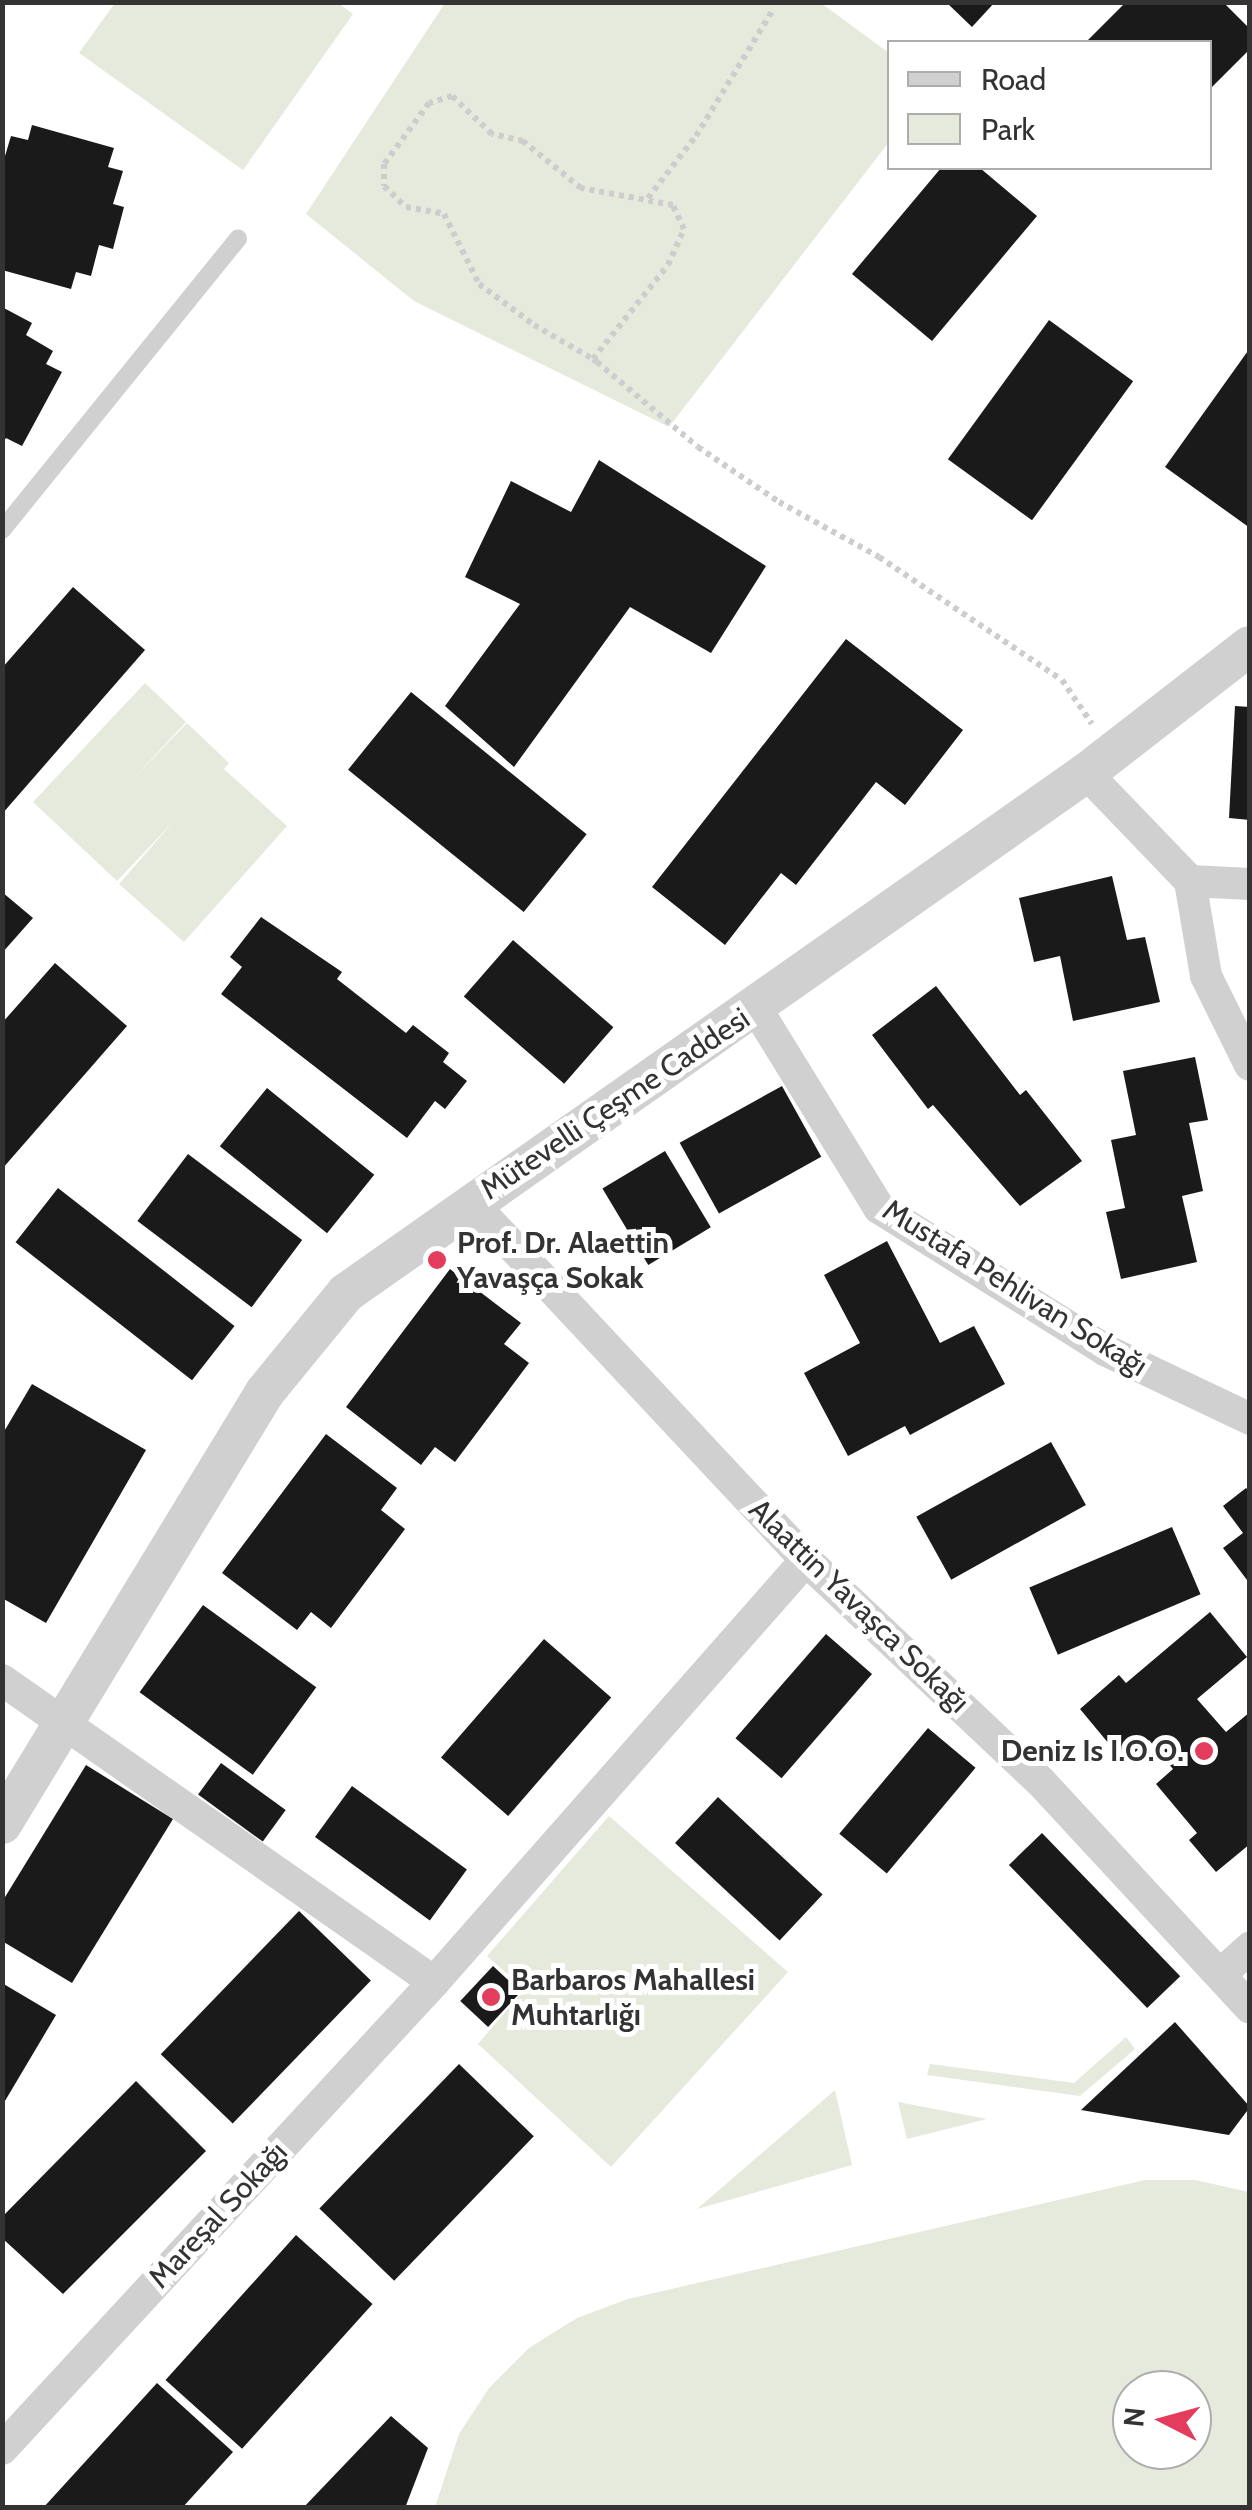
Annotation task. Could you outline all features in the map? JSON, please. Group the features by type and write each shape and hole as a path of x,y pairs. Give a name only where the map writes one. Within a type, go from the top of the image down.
{"street":[{"name":"Mütevelli Çeşme Caddesi","path":"2,1824 289,1358 346,1292 1099,764 1250,646"},
{"path":"1099,764 1190,880 1206,976 1250,1065"},
{"path":"1190,880 1250,884"},
{"name":"Mustafa Pehlivan Sokağı","path":"756,1008 879,1208 1105,1350 1250,1419"},
{"name":"Alaattin Yavaşca Sokağı","path":"471,1202 806,1560 1040,1781 1222,1973 1250,2008"},
{"name":"Mareşal Sokağı","path":"2,2448 434,1982 806,1560"},
{"path":"2,1680 68,1720 434,1982"},
{"path":"1222,1973 1250,1948"}],"lane":[{"path":"2,530 238,239"}],"path":[{"path":"648,198 696,136 773,10"},
{"path":"592,359 668,264 684,229 673,205 581,188 524,142 492,134 452,96 429,103 384,164 384,186 406,207 444,214 479,284 592,359 730,469 879,558 1062,680 1099,764"}],"green space":[{"path":"115,3 338,3 353,14 243,170 79,53"},
{"path":"445,3 821,3 887,52 887,145 669,427 414,301 306,214"},
{"path":"145,683 186,722 130,782 187,723 229,763 224,769 287,826 184,942 119,884 174,821 117,881 33,802"},
{"path":"609,1816 788,1972 611,2167 478,2044 525,1989 487,1956"},
{"path":"1126,2037 1135,2049 1080,2096 927,2075 930,2064 1074,2083"},
{"path":"835,2090 852,2165 697,2209"},
{"path":"898,2102 987,2119 907,2139"},
{"path":"1145,2180 1195,2180 1249,2192 1249,2507 435,2507 459,2434 489,2388 529,2348 577,2318 628,2299"}],"building":[{"path":"946,2 995,2 972,27"},
{"path":"1126,2 1223,2 1250,29 1250,49 1212,87 1212,40 1088,40"},
{"path":"32,125 114,148 108,167 123,171 113,204 124,207 113,249 99,245 91,276 76,272 71,289 2,270 2,166 11,136 28,140"},
{"path":"939,170 982,170 1037,216 932,341 852,274"},
{"path":"2,307 32,323 26,335 53,351 46,364 62,372 22,446 6,438 2,444"},
{"path":"1049,320 1133,381 1032,520 948,459"},
{"path":"1250,348 1250,528 1165,467"},
{"path":"599,460 766,566 711,653 630,607 514,767 445,706 520,604 465,577 511,481 571,512"},
{"path":"73,587 145,650 2,814 2,668"},
{"path":"846,639 963,730 905,805 876,782 796,885 781,873 725,945 652,887"},
{"path":"411,692 587,834 524,912 348,770"},
{"path":"1235,706 1250,707 1250,820 1229,818"},
{"path":"1112,876 1127,940 1145,937 1160,1002 1073,1021 1060,956 1034,962 1019,898"},
{"path":"2,892 33,918 2,953"},
{"path":"261,917 342,972 337,979 406,1033 413,1025 449,1053 443,1062 467,1081 445,1109 435,1101 407,1138 221,994 242,967 230,957"},
{"path":"513,940 613,1027 564,1084 464,997"},
{"path":"55,963 127,1026 2,1169 2,1023"},
{"path":"936,986 1020,1095 1026,1090 1082,1161 1020,1206 933,1105 928,1109 872,1035"},
{"path":"1195,1057 1208,1120 1189,1123 1203,1191 1182,1196 1197,1262 1121,1279 1106,1212 1125,1208 1111,1140 1136,1135 1123,1071"},
{"path":"782,1086 821,1157 719,1214 680,1143"},
{"path":"267,1088 374,1175 327,1233 220,1146"},
{"path":"665,1151 711,1227 648,1265 602,1189"},
{"path":"188,1154 302,1240 252,1307 137,1221"},
{"path":"58,1188 235,1326 192,1380 16,1242"},
{"path":"887,1241 940,1343 974,1326 1005,1384 910,1435 905,1426 848,1456 804,1373 860,1343 824,1275"},
{"path":"450,1269 521,1323 504,1344 529,1363 455,1462 435,1447 421,1465 346,1407"},
{"path":"32,1384 146,1450 46,1623 2,1598 2,1435"},
{"path":"326,1434 397,1488 381,1510 405,1529 331,1628 311,1612 297,1630 222,1573"},
{"path":"1051,1442 1086,1505 951,1580 916,1517"},
{"path":"1246,1488 1250,1492 1250,1584 1223,1548 1243,1533 1223,1506"},
{"path":"1172,1527 1201,1594 1058,1655 1029,1588"},
{"path":"203,1605 316,1687 253,1775 140,1692"},
{"name":"Deniz Is I.O.O.","path":"1210,1612 1247,1657 1197,1699 1226,1732 1250,1712 1250,1844 1216,1872 1189,1840 1197,1833 1156,1784 1173,1769 1149,1740 1124,1762 1080,1709 1119,1675 1126,1683"},
{"path":"826,1634 872,1674 782,1778 735,1738"},
{"path":"544,1639 611,1697 508,1816 441,1757"},
{"path":"928,1728 975,1768 887,1874 839,1834"},
{"path":"221,1763 286,1810 263,1842 198,1795"},
{"path":"86,1765 173,1819 72,1983 2,1941 2,1902"},
{"path":"352,1786 467,1869 430,1920 315,1837"},
{"path":"718,1797 823,1895 780,1941 675,1843"},
{"path":"1042,1833 1180,1976 1147,2008 1009,1865"},
{"path":"299,1911 371,1980 233,2124 161,2054"},
{"name":"Barbaros Mahallesi Muhtarlığı","path":"493,1966 521,1992 488,2027 460,2001"},
{"path":"2,1983 56,2015 2,2106"},
{"path":"1175,2022 1250,2107 1229,2135 1081,2110"},
{"path":"459,2064 534,2136 394,2281 319,2209"},
{"path":"136,2081 206,2151 63,2294 2,2238 2,2217"},
{"path":"296,2235 373,2304 242,2449 166,2380"},
{"path":"157,2383 233,2452 182,2508 43,2508"},
{"path":"391,2416 428,2448 405,2508 303,2508"}],"place":[{"name":"Prof. Dr. Alaettin Yavaşça Sokak","path":"437,1260"},
{"name":"Deniz Is I.O.O.","path":"1204,1751"},
{"name":"Barbaros Mahallesi Muhtarlığı","path":"491,1997"}]}
